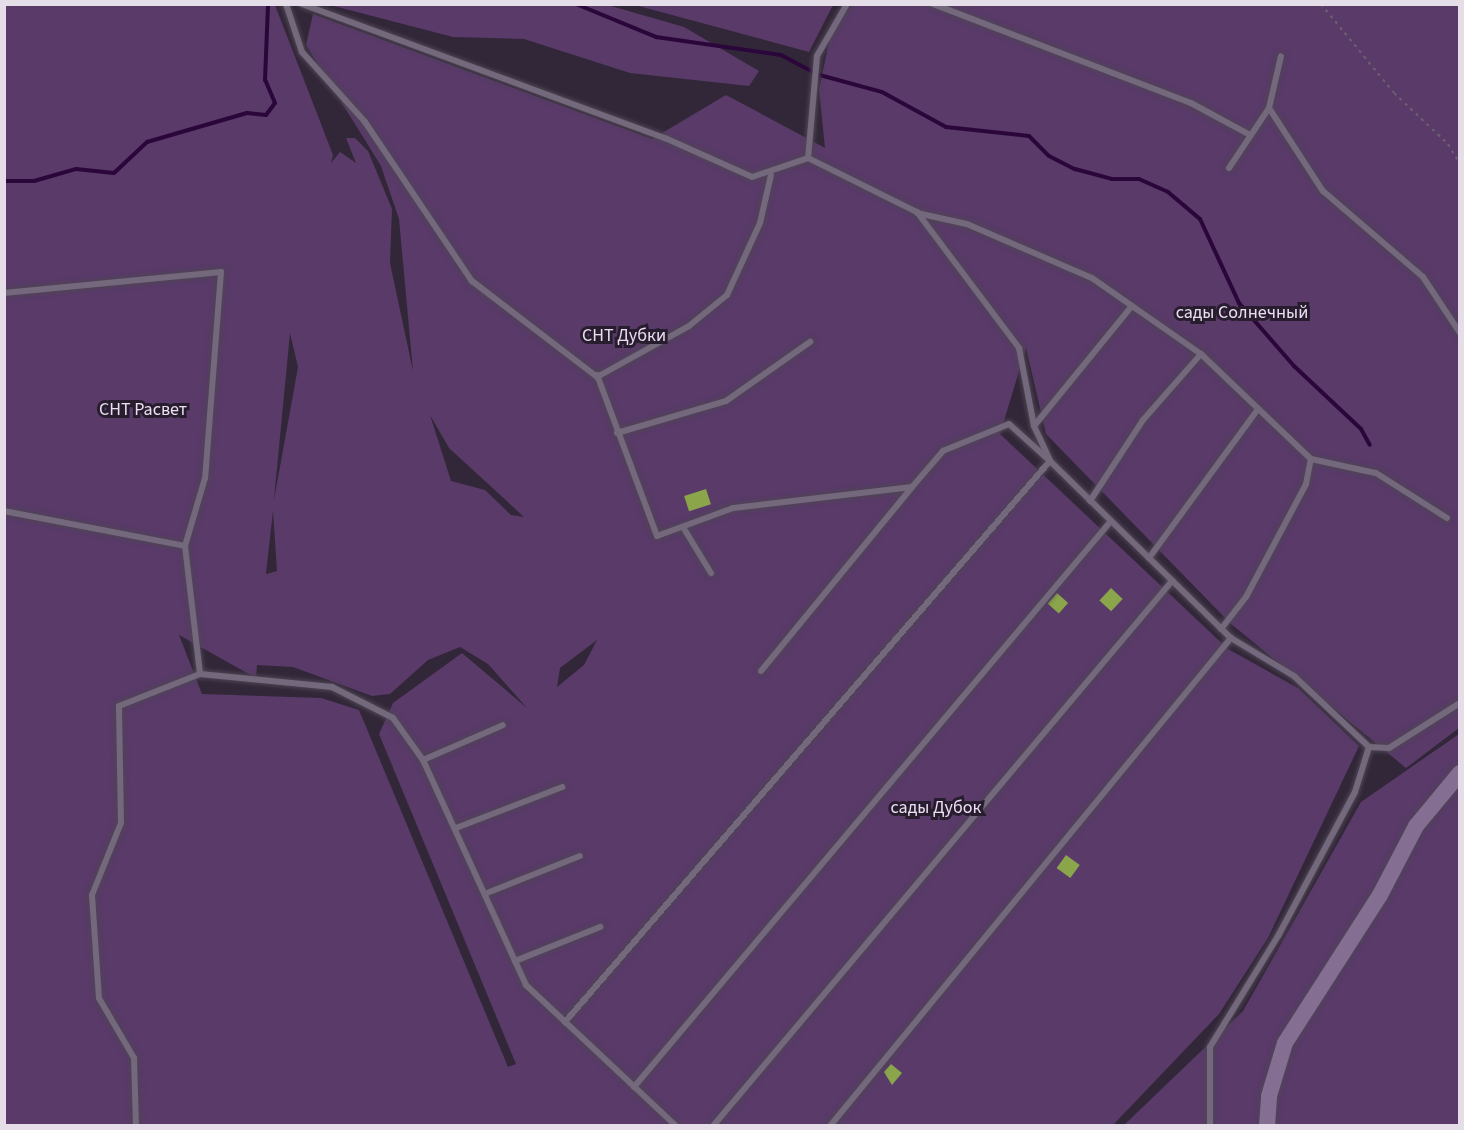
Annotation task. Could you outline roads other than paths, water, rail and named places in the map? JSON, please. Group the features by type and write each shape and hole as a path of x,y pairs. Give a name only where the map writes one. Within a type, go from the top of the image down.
{"street":[{"path":"1267,1125 1269,1096 1285,1043 1380,895 1416,826 1460,772"}],"lane":[{"path":"286,4 302,52 365,122 472,281 597,375 657,536 733,508 912,487"},
{"path":"302,4 665,138 752,177 771,175 808,158"},
{"path":"808,158 816,56 847,4"},
{"path":"933,4 1191,103 1250,135"},
{"path":"1228,168 1269,108 1281,56"},
{"path":"1269,108 1323,191 1423,277 1460,333"},
{"path":"808,158 917,212 967,224 1049,256 1132,306 1201,354 1311,459 1376,473 1447,518"},
{"path":"597,375 689,326 727,295 760,223 771,175"},
{"path":"917,212 1019,348 1034,426 1050,461"},
{"path":"4,293 220,272 205,478 185,546 200,674"},
{"path":"1034,426 1132,306"},
{"path":"617,433 726,401 810,342"},
{"path":"1090,501 1143,420 1201,354"},
{"path":"1149,558 1258,409"},
{"path":"761,671 944,451 1009,424 1050,461 1231,638 1294,676 1369,747 1389,748 1460,703"},
{"path":"1221,629 1246,597 1306,484 1311,459"},
{"path":"565,1022 1050,461"},
{"path":"4,511 185,546"},
{"path":"634,1087 1111,521"},
{"path":"683,526 711,573"},
{"path":"713,1125 1172,581"},
{"path":"830,1125 1231,638"},
{"path":"136,1125 134,1058 99,998 92,895 121,823 119,706 200,674 332,687 378,706 423,760 487,893 526,985 676,1125"},
{"path":"423,760 503,725"},
{"path":"1210,1125 1210,1047 1344,812 1369,747"},
{"path":"456,828 562,787"},
{"path":"487,893 580,856"},
{"path":"515,961 600,927"}],"waterway":[{"path":"4,181 34,181 76,169 114,173 147,142 247,113 266,115 275,103 265,80 268,4"},
{"path":"576,4 656,37 781,55 816,74 882,92 946,127 1029,136 1049,156 1075,169 1112,179 1139,179 1168,192 1200,219 1239,303 1294,366 1361,429 1370,445"}],"park label":[{"name":"сады Солнечный","path":"1242,313"},
{"name":"СНТ Дубки","path":"624,336"},
{"name":"СНТ Расвет","path":"143,410"},
{"name":"сады Дубок","path":"936,808"}]}
